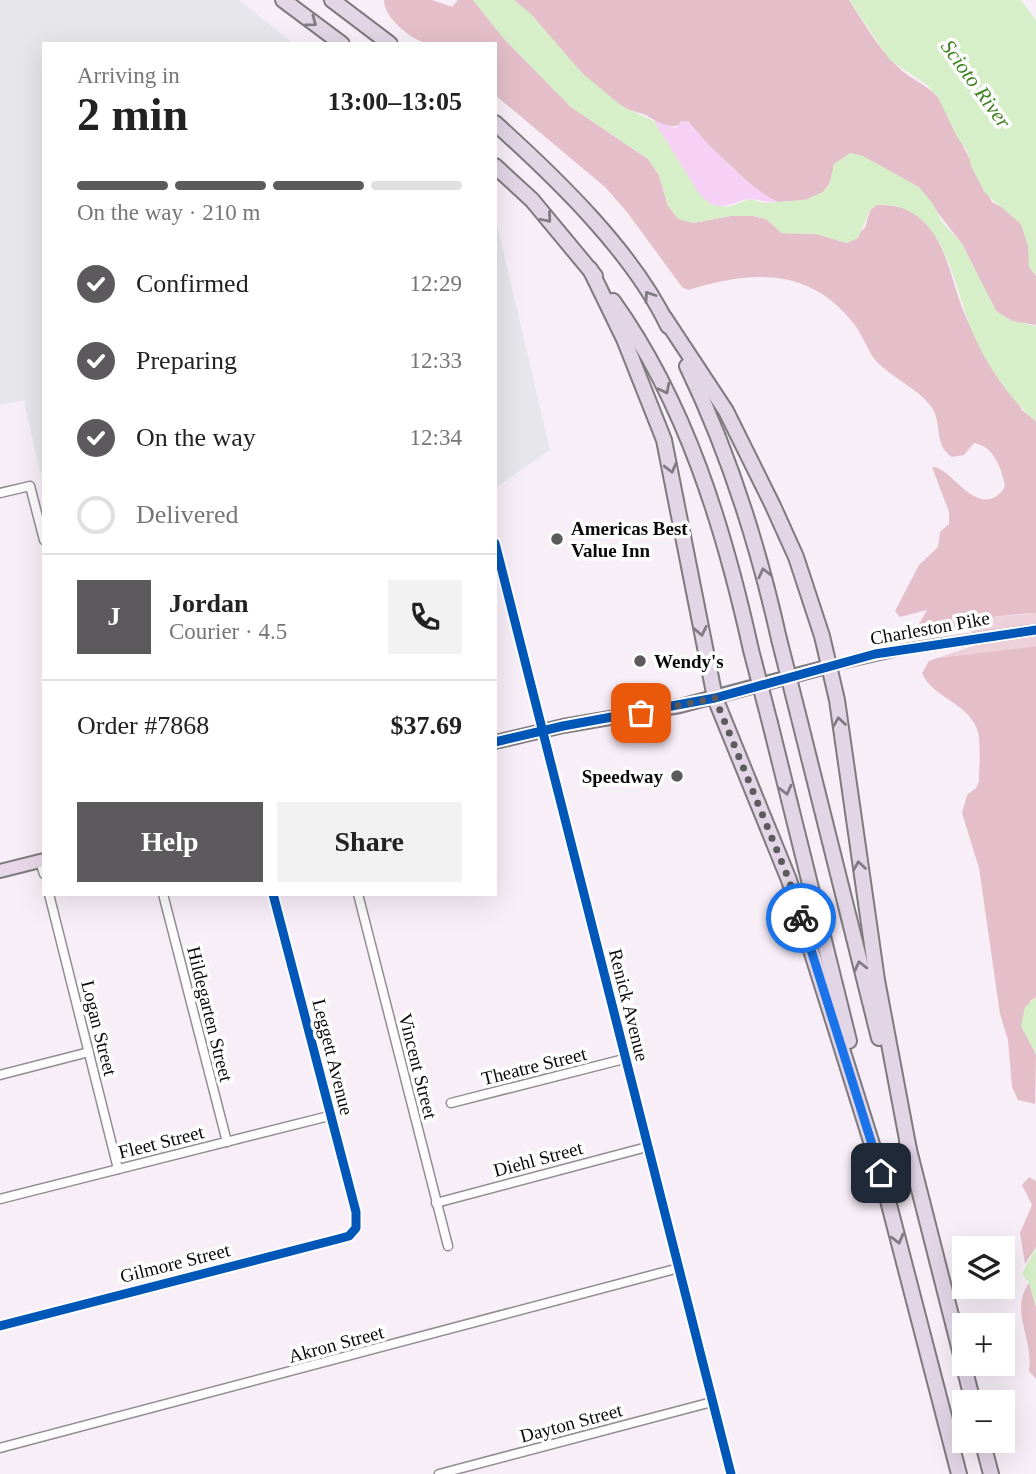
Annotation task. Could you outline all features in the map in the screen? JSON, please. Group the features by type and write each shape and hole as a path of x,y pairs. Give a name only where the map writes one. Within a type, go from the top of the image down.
{"highway":[{"path":"283,0 339,42"},
{"path":"332,0 387,42"},
{"path":"497,125 553,175 588,214 664,317 726,411 796,557 830,666 877,980 909,1150"},
{"path":"497,168 532,200 590,269 637,334 677,412 705,486 734,574 881,1173 960,1474"},
{"path":"590,269 624,339 664,440 715,698 789,880 881,1173"},
{"path":"664,317 701,395 735,480 763,567 970,1390"},
{"path":"985,1453 991,1474"}],"main road":[{"path":"497,742 543,730 715,698 830,666"},
{"path":"0,871 42,860"}],"street":[{"path":"0,493 30,486 42,532"},
{"name":"Renick Avenue","path":"497,551 730,1474"},
{"name":"Charleston Pike","path":"830,666 962,640 1036,630"},
{"name":"Logan Street","path":"50,896 118,1169"},
{"name":"Hildegarten Street","path":"164,896 227,1142"},
{"name":"Leggett Avenue","path":"274,896 356,1212 356,1228"},
{"name":"Vincent Street","path":"359,896 448,1246"},
{"path":"0,1075 89,1052"},
{"name":"Theatre Street","path":"451,1103 624,1059"},
{"name":"Fleet Street","path":"0,1199 329,1116"},
{"name":"Diehl Street","path":"436,1203 648,1147"},
{"name":"Gilmore Street","path":"0,1326 349,1236 356,1228"},
{"name":"Akron Street","path":"0,1448 679,1268"},
{"name":"Dayton Street","path":"439,1474 712,1402"}],"shaded area":[{"path":"0,0 239,0 292,42 42,42 42,472 24,400 0,405"},
{"path":"384,0 432,0 452,7 458,0 473,0 506,41 571,107 648,159 659,175 668,206 693,223 730,216 753,216 766,219 782,233 816,234 847,243 865,228 870,210 877,205 900,207 917,215 940,243 959,299 978,341 1022,410 1036,421 1036,613 987,618 937,631 918,626 927,610 900,617 895,611 919,565 938,547 940,532 949,524 949,512 932,467 947,474 975,497 995,497 1005,487 1002,473 992,453 974,443 964,455 952,457 946,452 940,439 937,418 930,405 876,361 854,324 837,305 818,292 778,278 756,277 734,279 688,290 682,287 627,212 605,187 497,97 497,42 422,42 393,21"},
{"path":"514,0 849,0 891,60 938,97 992,202 1014,214 1021,224 1029,246 1029,267 1036,276 1036,325 1012,321 996,311 962,244 918,187 892,175 834,164 830,183 823,192 805,200 778,202 760,193 707,144 688,121 677,126 664,125 627,109 608,97"},
{"path":"497,225 550,450 497,487"},
{"path":"1036,613 1036,646 937,658 973,646 973,634 967,624 983,618"},
{"path":"1036,646 1036,997 1030,1001 1036,1055 1035,1104 1018,1100 1012,1087 1008,1040 1000,1014 979,868 962,813 967,795 976,788 979,781 978,732 967,714 934,689 922,673 929,661 937,658"},
{"path":"1029,1177 1036,1181 1036,1247 1025,1264 1020,1233 1032,1205 1022,1185"},
{"path":"1029,1283 1036,1307 1036,1379 1029,1371 1030,1359 1021,1304"}],"sand":[{"path":"654,121 676,128 681,121 688,121 742,177 778,202 747,199 719,206 706,201 689,181"}],"water":[{"path":"473,0 514,0 531,14 582,73 623,107 654,121 700,195 712,205 728,207 750,199 764,203 805,200 823,192 830,183 834,164 850,153 863,156 919,187 933,204 942,222 962,244 996,311 1012,321 1036,326 1036,421 1010,394 987,362 968,321 944,253 919,218 901,208 877,205 870,210 858,238 847,243 816,234 782,233 766,219 753,216 730,216 693,223 678,219 668,206 659,175 648,159 571,107 506,41"},
{"name":"Scioto River","path":"849,0 1021,0 1036,21 1036,276 1029,267 1028,246 1021,224 985,193 971,166 967,150 957,137 938,97 927,85 890,60"},
{"path":"1036,997 1036,1055 1021,1026 1025,1007"},
{"path":"1036,1247 1036,1307 1029,1283 1022,1274"}],"cycle path":[{"path":"497,551 731,1474"},
{"path":"497,742 563,726 715,698 875,654 1036,630"},
{"path":"0,1326 349,1236 356,1228 356,1212 274,896"}],"way so far":[{"path":"641,713 715,698 789,880 801,918"}],"place":[{"name":"Americas Best Value Inn","path":"557,539"},
{"name":"Wendy's","path":"640,661"},
{"name":"Speedway","path":"677,776"}],"route":[{"path":"801,918 881,1173"}]}
